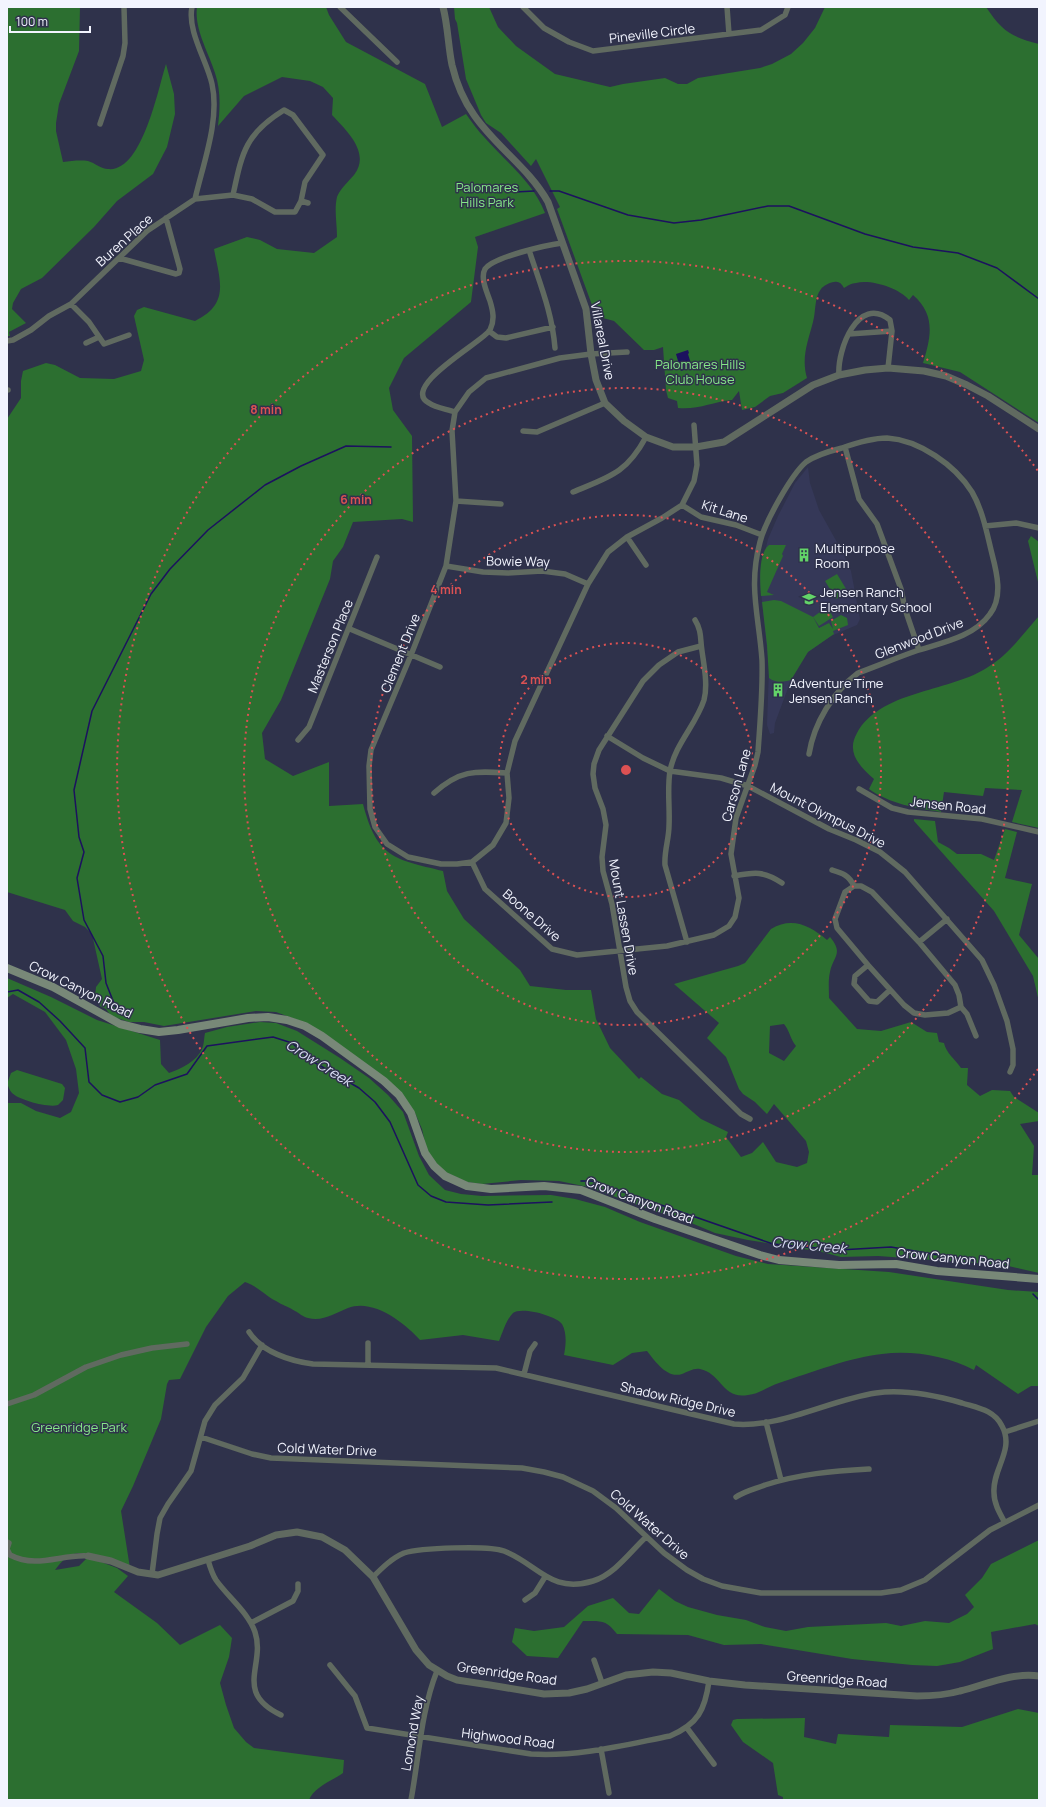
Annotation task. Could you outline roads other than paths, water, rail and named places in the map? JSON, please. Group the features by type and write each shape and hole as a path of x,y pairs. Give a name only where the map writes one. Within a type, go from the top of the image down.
{"main road":[{"name":"Crow Canyon Road","path":"7,968 52,987 120,1024 140,1029 159,1032 248,1018 287,1020 305,1026 322,1036 384,1081 399,1094 411,1112 425,1152 434,1166 445,1176 467,1186 491,1189 544,1186 581,1190 655,1219 760,1256 779,1260 839,1264 896,1264 937,1271 1039,1279"}],"street":[{"path":"100,124 123,56 126,42 124,7"},
{"path":"192,7 193,28 212,83 214,102 214,116 195,199"},
{"path":"340,7 397,62"},
{"name":"Villareal Drive","path":"443,7 452,65 458,86 466,102 486,130 519,163 540,187 548,202 586,309 591,354 596,380 605,403 624,421 646,437 673,447 696,447 724,442 813,385 839,375 865,370 888,368 924,371 946,376 988,396 1039,430"},
{"name":"Pineville Circle","path":"523,7 544,28 569,42 592,52 761,30 784,15 788,7"},
{"path":"727,7 729,34"},
{"path":"233,195 239,165 248,141 267,121 284,110 294,115 323,155 304,182 301,201 308,203"},
{"name":"Buren Place","path":"7,341 13,340 31,330 49,316 71,304 147,231 195,199 233,195 252,199 275,212 295,212 301,201"},
{"path":"119,258 176,274 179,273 178,262 166,218"},
{"path":"455,412 428,403 423,396 423,390 427,382 452,359 489,331 493,322 493,311 483,278 485,269 493,262 529,250 562,243"},
{"path":"529,250 548,306 553,327 555,348"},
{"path":"71,304 89,322 104,344 129,335"},
{"path":"839,375 838,360 854,323 862,317 879,313 890,320 892,331 888,368"},
{"path":"489,331 498,337 506,338 553,327"},
{"path":"849,334 892,331"},
{"path":"86,343 99,337"},
{"name":"Clement Drive","path":"472,862 441,864 408,857 387,844 375,826 370,809 369,766 371,750 446,566 456,501 452,431 455,412 469,392 486,378 560,358 591,354 627,352"},
{"path":"523,431 537,432 605,403"},
{"path":"472,862 493,845 506,822 509,798 507,773 515,741 588,584 608,552 627,536 662,518 682,505 694,481 697,465 694,425"},
{"path":"573,492 608,477 624,468 636,455 646,437"},
{"name":"Glenwood Drive","path":"762,535 789,483 806,462 827,452 868,440 887,438 903,441 922,448 956,474 972,492 985,526 996,571 998,589 996,601 991,613 976,629 858,673 845,683 833,696 811,742 809,754"},
{"path":"845,447 859,499 877,524 901,589 905,609 919,650"},
{"path":"456,501 501,504"},
{"name":"Kit Lane","path":"682,505 701,517 736,526 762,535"},
{"path":"985,526 1016,523 1039,528"},
{"name":"Carson Lane","path":"667,946 714,935 729,926 735,917 739,898 731,854 736,818 755,765 759,734 762,661 754,592 754,574 762,535"},
{"path":"627,536 646,565"},
{"name":"Masterson Place","path":"298,740 310,727 350,629 377,557"},
{"name":"Bowie Way","path":"446,566 508,573 542,571 565,574 588,584"},
{"path":"686,942 665,865 665,857 669,826 668,805 670,771 680,743 694,722 704,699 705,670 700,628 694,620"},
{"path":"350,629 440,667"},
{"name":"Mount Lassen Drive","path":"701,646 678,652 659,665 643,681 599,750 593,774 606,825 602,857 603,871 612,904 626,987 630,1001 638,1012 741,1114 750,1119"},
{"name":"Mount Olympus Drive","path":"608,736 642,758 670,771 721,778 748,786 828,829 856,840 880,852 905,872 982,960 994,985 1007,1022 1013,1049 1013,1065 1010,1072"},
{"path":"434,793 459,775 482,771 507,773"},
{"name":"Jensen Road","path":"859,789 892,808 908,812 982,819 1039,832"},
{"name":"Boone Drive","path":"472,862 485,889 552,949 577,955 667,946"},
{"path":"832,870 845,874 854,886"},
{"path":"734,876 762,873 770,875 782,883"},
{"path":"961,1007 948,1013 925,1015 914,1013 904,1005 837,928 835,919 845,892 854,886 861,886 872,892 919,942 955,985 959,995 961,1007 967,1014 976,1036"},
{"path":"919,942 947,919"},
{"path":"868,965 855,976 854,984 869,1002 877,1002 890,990"},
{"name":"Shadow Ridge Drive","path":"249,1332 253,1339 262,1345 283,1357 297,1362 312,1364 496,1368 723,1422 746,1425 766,1422 875,1393 906,1392 933,1395 984,1409 997,1418 1005,1432"},
{"path":"368,1343 368,1365"},
{"path":"7,1404 34,1395 86,1367 121,1355 152,1348 186,1344"},
{"path":"524,1374 530,1351 535,1344"},
{"path":"152,1574 160,1518 191,1471 205,1421 215,1405 243,1378 262,1345"},
{"path":"1004,1521 996,1504 994,1484 1007,1444 1005,1432 1039,1421"},
{"path":"766,1422 781,1480"},
{"name":"Cold Water Drive","path":"201,1437 252,1454 271,1458 522,1468 544,1472 578,1483 593,1491 616,1508 664,1554 687,1570 722,1586 761,1593 880,1593 901,1590 925,1580 982,1535 1004,1521 1039,1505"},
{"path":"736,1497 744,1492 781,1480 826,1471 869,1469"},
{"name":"Greenridge Road","path":"7,1542 9,1543 7,1549 10,1555 26,1562 88,1556 111,1561 138,1572 152,1574 165,1573 208,1560 250,1546 276,1535 308,1533 334,1542 356,1559 373,1577 416,1650 429,1665 437,1671 457,1680 544,1694 578,1691 626,1675 653,1672 745,1685 917,1696 935,1696 958,1692 1018,1676 1039,1676"},
{"path":"373,1577 385,1565 405,1553 483,1547 494,1548 512,1555 545,1577 570,1584 581,1584 600,1578 624,1560 646,1537"},
{"path":"208,1560 216,1579 251,1623 257,1641 253,1676 256,1692 270,1710 281,1715"},
{"path":"525,1600 535,1593 545,1577"},
{"path":"251,1623 293,1601 298,1591 298,1584"},
{"path":"594,1660 602,1683"},
{"name":"Highwood Road","path":"330,1666 355,1696 367,1728 536,1754 564,1755 670,1736 687,1728 696,1719 703,1707 709,1680"},
{"name":"Lomond Way","path":"412,1800 431,1686 437,1671"},
{"path":"687,1728 714,1764"},
{"path":"601,1749 609,1793"}],"waterway":[{"path":"515,192 534,191"},
{"path":"550,191 559,191 628,215 674,223 701,220 768,206 789,206 865,234 913,247 958,253 997,268 1039,299"},
{"path":"117,1011 106,983 103,956 84,920 77,878 84,852 79,837 74,790 92,711 151,594 170,569 208,530 265,485 301,466 346,446 391,447"},
{"name":"Crow Creek","path":"7,992 18,990 39,1002 60,1021 85,1048 89,1082 102,1095 120,1102 138,1097 155,1085 187,1074 207,1046 273,1037 292,1043 312,1061 359,1088 375,1102 390,1122 418,1185 431,1196 446,1202 488,1205 552,1202"},
{"name":"Crow Creek","path":"581,1181 592,1181 773,1244 839,1250 891,1247 974,1261"},
{"name":"Crow Creek","path":"1033,1294 1039,1300"}],"place":[{"name":"Multipurpose Room","path":"804,555"},
{"name":"Jensen Ranch Elementary School","path":"809,599"},
{"name":"Adventure Time Jensen Ranch","path":"778,690"}],"park label":[{"name":"Palomares Hills Park","path":"487,194"},
{"name":"Palomares Hills Club House","path":"700,372"},
{"name":"Greenridge Park","path":"79,1427"}]}
